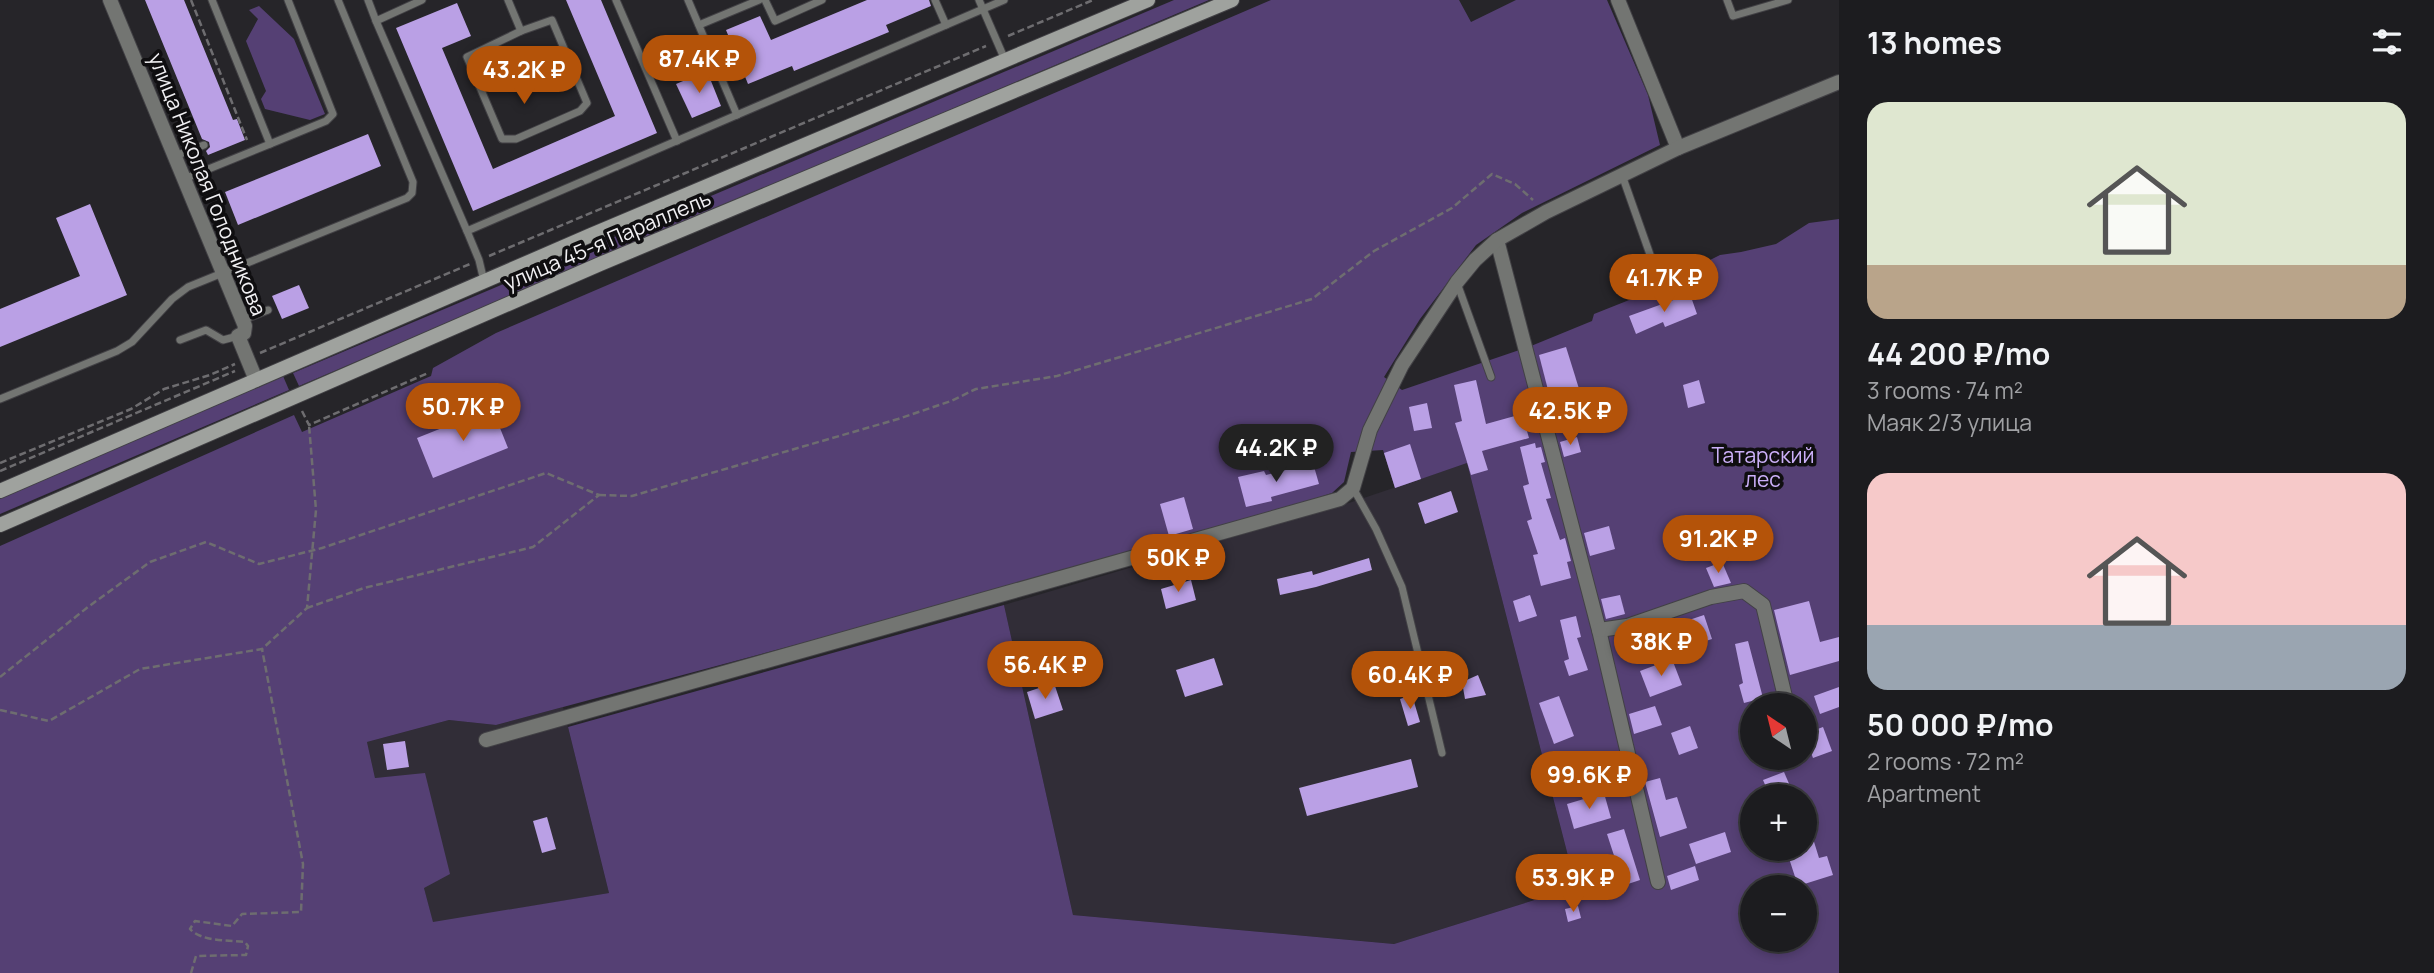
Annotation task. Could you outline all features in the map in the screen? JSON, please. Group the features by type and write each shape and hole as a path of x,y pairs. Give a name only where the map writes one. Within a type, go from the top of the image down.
{"main road":[{"name":"улица 45-я Параллель","path":"0,491 484,281 1148,0"},
{"name":"улица 45-я Параллель","path":"0,525 600,264 1232,0"}],"street":[{"name":"улица Николая Голодникова","path":"110,0 243,320 246,330 238,336 256,380"},
{"path":"1618,0 1678,148"},
{"path":"486,740 1340,499 1353,488 1370,430 1402,365 1457,282 1475,260 1497,240 1546,212 1678,148 1839,82"},
{"path":"1497,240 1598,629 1658,883"},
{"path":"1598,629 1627,626 1711,597 1744,591 1763,606 1784,693"}],"lane":[{"path":"212,0 270,144"},
{"path":"184,179 326,121 332,114 288,0"},
{"path":"0,399 117,351 132,342 178,292 407,198 414,189 413,183 338,0"},
{"path":"368,0 479,260 484,281"},
{"path":"376,21 422,0"},
{"path":"508,0 521,31"},
{"path":"616,0 677,141"},
{"path":"688,0 737,115"},
{"path":"699,25 759,0"},
{"path":"765,0 775,21 822,0"},
{"path":"935,0 946,25"},
{"path":"979,0 1005,60"},
{"path":"467,231 1004,0"},
{"path":"1727,0 1733,16 1788,0"},
{"path":"552,20 587,103 580,111 516,139 502,139 467,57 521,31 552,20"},
{"path":"175,156 204,145"},
{"path":"1622,175 1659,280"},
{"path":"1457,282 1491,377"},
{"path":"243,320 268,310"},
{"path":"180,340 206,330 223,340 238,336"},
{"path":"1353,488 1376,529 1402,587 1442,753"}],"path":[{"path":"191,0 252,151"},
{"path":"0,463 131,409 164,388 210,375 1093,0"},
{"path":"0,677 150,562 206,542 259,564 312,551 546,473 599,495 632,496 898,419 951,401 976,388 1057,376 1312,299 1374,251 1452,208 1492,174 1515,184 1546,212"},
{"path":"307,608 316,510 309,425"},
{"path":"0,710 49,721 140,669 262,649 307,608 364,588 533,547 599,495"},
{"path":"191,973 196,956 246,955 247,952 245,943 194,934 190,929 195,921 232,926 242,914 301,912 303,864 262,649"}],"shaded area":[{"path":"1467,463 1576,887 1394,944 1073,915 1004,605 1352,502"},
{"path":"563,707 609,893 433,923 424,888 425,774 375,778 367,742 449,720 496,725"}],"green space":[{"path":"1174,0 1209,0 299,386 293,373"},
{"name":"Татарский лес","path":"1271,0 1459,0 1471,22 1516,0 1607,0 1648,95 1660,145 1522,213 1476,245 1420,319 1384,377 1402,390 1531,346 1592,321 1594,314 1697,273 1708,261 1720,255 1776,244 1809,223 1839,219 1839,973 0,973 0,546 294,415 302,432 431,376 433,368 496,333","holes":["1383,450 1395,488 1467,463 1576,887 1394,944 1073,915 1004,605 568,727 609,893 433,922 424,888 450,874 425,773 375,778 367,742 449,720 496,725 907,615 1275,512 1332,493 1344,482 1351,452"]},
{"path":"259,6 294,39 325,114 310,120 265,109 261,99 266,91 246,41 258,19 249,10"},
{"path":"283,376 289,390 0,514 0,497"}],"building":[{"path":"145,0 184,0 233,120 237,119 245,140 208,155 206,151 210,147 209,142 202,139"},
{"path":"566,0 601,0 657,133 473,211 396,28 457,3 471,36 442,48 493,169 615,116"},
{"path":"867,0 929,0 931,6 886,25 889,32 794,71 792,66 748,84 726,30 760,16 771,40"},
{"path":"707,71 721,106 692,118 676,84"},
{"path":"368,134 381,166 238,225 225,192"},
{"path":"90,204 127,295 0,347 0,309 80,276 56,218"},
{"path":"299,285 309,308 282,319 272,296"},
{"path":"1690,294 1697,314 1665,327 1663,322 1636,334 1629,316"},
{"path":"1566,347 1585,408 1555,417 1539,355"},
{"path":"1476,380 1486,424 1522,414 1529,438 1482,451 1488,470 1471,475 1455,423 1462,421 1454,385"},
{"path":"1699,380 1705,403 1688,408 1683,385"},
{"path":"1427,403 1432,428 1414,431 1409,407"},
{"path":"492,408 508,448 433,478 417,438"},
{"path":"1285,428 1288,440 1272,444 1268,432"},
{"path":"1577,437 1581,452 1564,457 1560,442"},
{"path":"1535,443 1536,448 1541,447 1545,462 1541,463 1551,498 1546,499 1560,540 1565,538 1571,561 1567,562 1571,578 1541,586 1533,555 1538,554 1527,521 1532,519 1523,486 1529,484 1520,447"},
{"path":"1410,444 1421,479 1395,488 1384,453"},
{"path":"1313,463 1319,484 1246,507 1238,477 1264,471 1266,475"},
{"path":"1451,491 1458,512 1425,524 1418,503"},
{"path":"1184,497 1193,529 1169,536 1160,504"},
{"path":"1609,526 1615,549 1590,556 1584,533"},
{"path":"1369,558 1372,570 1280,595 1277,579 1312,571 1313,575"},
{"path":"1722,562 1731,583 1714,587 1706,568"},
{"path":"1191,580 1196,600 1166,609 1161,589"},
{"path":"1530,595 1537,616 1519,622 1513,601"},
{"path":"1620,595 1625,614 1606,619 1601,599"},
{"path":"1809,601 1820,642 1839,637 1839,661 1790,675 1774,610"},
{"path":"1704,615 1712,639 1684,648 1677,624"},
{"path":"1576,616 1581,637 1577,638 1588,670 1569,676 1564,661 1569,659 1560,620"},
{"path":"1748,641 1762,693 1741,693 1739,685 1743,683 1735,644"},
{"path":"1214,658 1223,685 1185,697 1176,670"},
{"path":"1672,659 1682,685 1650,697 1640,671"},
{"path":"1478,675 1486,695 1465,699 1462,682"},
{"path":"1054,683 1063,710 1035,719 1027,692"},
{"path":"1839,687 1839,707 1820,714 1817,695"},
{"path":"1412,695 1420,722 1408,726 1400,699"},
{"path":"1559,696 1574,736 1554,744 1539,703"},
{"path":"1655,706 1662,725 1634,734 1629,714"},
{"path":"1690,726 1698,748 1679,755 1671,733"},
{"path":"1823,727 1832,751 1817,757 1817,729"},
{"path":"405,741 409,767 387,770 383,744"},
{"path":"1411,759 1418,787 1307,816 1299,788"},
{"path":"1784,772 1789,784 1765,784 1763,780"},
{"path":"1660,778 1666,800 1677,797 1687,828 1660,837 1645,782"},
{"path":"1604,793 1611,818 1574,829 1567,804"},
{"path":"547,817 556,849 542,853 533,821"},
{"path":"1624,829 1640,880 1625,885 1626,891 1607,897 1601,879 1620,874 1607,834"},
{"path":"1725,832 1731,852 1696,864 1689,844"},
{"path":"1817,852 1819,858 1827,856 1833,875 1817,880 1817,875 1794,875 1790,861 1817,861"},
{"path":"1695,866 1699,880 1671,890 1667,876"},
{"path":"1578,906 1581,918 1568,922 1565,909"}]}
